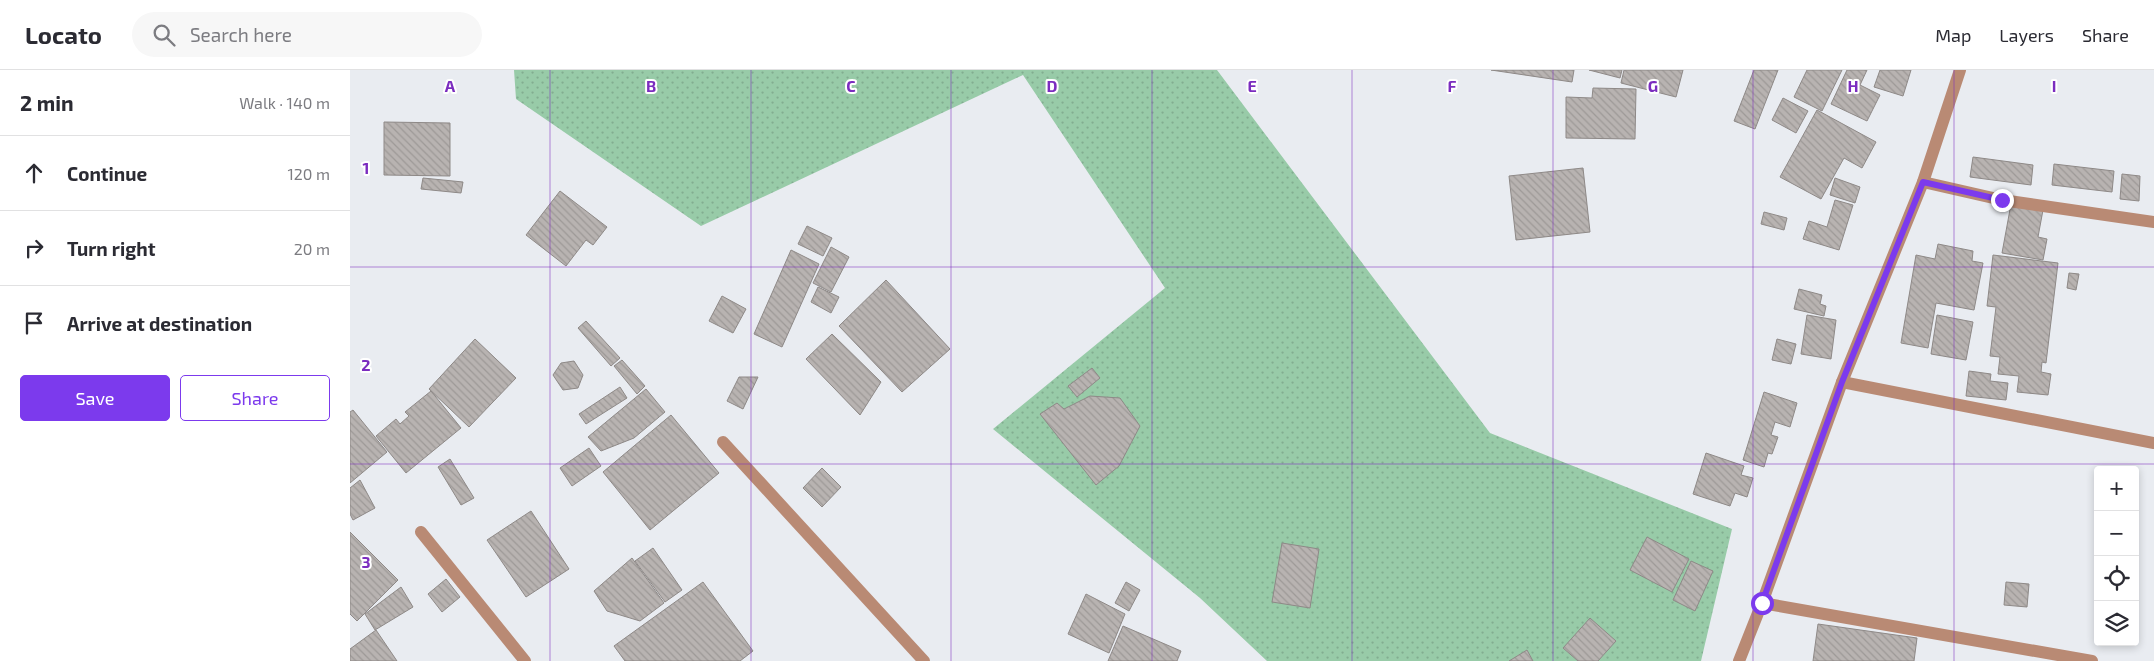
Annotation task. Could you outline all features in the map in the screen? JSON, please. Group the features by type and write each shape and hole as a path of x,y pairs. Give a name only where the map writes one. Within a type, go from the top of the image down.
{"street":[{"path":"1739,661 1842,382 1923,182 1960,70"},
{"path":"1923,182 2002,200 2154,222"},
{"path":"1842,382 2154,443"},
{"path":"723,442 924,661"},
{"path":"421,532 525,661"},
{"path":"1762,603 2092,661"}],"green space":[{"path":"514,70 1217,70 1490,433 1732,529 1701,661 1267,661 1200,598 993,429 1165,288 1023,75 701,226 516,99"}],"building":[{"path":"1491,70 1574,70 1572,82"},
{"path":"1589,70 1622,70 1620,78"},
{"path":"1624,70 1683,70 1676,97 1621,83"},
{"path":"1754,70 1778,70 1755,129 1734,121"},
{"path":"1807,70 1842,70 1822,111 1794,97"},
{"path":"1847,70 1867,70 1860,85 1880,95 1867,121 1831,104"},
{"path":"1880,70 1911,70 1903,96 1874,87"},
{"path":"1593,88 1636,89 1635,139 1566,138 1566,97 1592,98"},
{"path":"1783,98 1808,111 1796,133 1772,120"},
{"path":"1817,110 1876,142 1862,168 1844,158 1821,199 1780,177"},
{"path":"384,122 450,123 450,176 384,175"},
{"path":"1973,157 2033,165 2031,185 1970,177"},
{"path":"2054,164 2114,171 2112,192 2052,185"},
{"path":"1583,168 1590,232 1516,240 1509,176"},
{"path":"2122,174 2140,176 2139,201 2120,199"},
{"path":"423,178 463,182 461,193 421,189"},
{"path":"1835,178 1860,187 1855,203 1830,195"},
{"path":"560,191 607,227 593,245 586,240 566,266 526,235"},
{"path":"1835,200 1853,205 1839,250 1803,239 1809,221 1827,227"},
{"path":"2011,204 2043,210 2038,237 2047,239 2043,260 2002,253"},
{"path":"1764,212 1787,218 1784,230 1761,224"},
{"path":"807,226 832,238 823,256 798,244"},
{"path":"1938,244 1973,251 1972,261 1983,263 1974,310 1936,303 1928,348 1901,343 1916,255 1935,259"},
{"path":"831,247 849,257 831,292 813,283"},
{"path":"791,250 819,264 782,347 754,334"},
{"path":"1993,255 2058,263 2046,363 2042,362 2041,372 2051,374 2048,395 2017,392 2019,376 1998,374 2000,357 1990,356 1996,307 1987,306"},
{"path":"2069,273 2079,274 2076,290 2067,288"},
{"path":"886,280 950,349 902,392 839,326"},
{"path":"818,287 839,297 831,313 811,302"},
{"path":"1799,289 1822,295 1820,304 1826,306 1824,316 1794,309"},
{"path":"722,296 746,309 733,333 709,321"},
{"path":"1807,315 1836,320 1831,359 1801,354"},
{"path":"1937,315 1973,322 1966,360 1931,354"},
{"path":"586,321 620,358 611,366 578,328"},
{"path":"832,334 881,382 860,415 806,359"},
{"path":"475,339 516,378 469,427 429,389"},
{"path":"1777,339 1796,344 1791,364 1772,360"},
{"path":"622,360 645,386 637,394 614,366"},
{"path":"574,361 583,375 578,388 563,390 553,375 561,363"},
{"path":"1092,368 1100,378 1077,397 1068,386"},
{"path":"1969,371 1991,374 1990,381 2008,383 2006,400 1966,396"},
{"path":"739,377 758,377 743,409 727,401"},
{"path":"620,387 627,398 586,424 579,414"},
{"path":"646,389 665,412 634,438 601,451 588,437"},
{"path":"431,391 461,428 406,473 376,436 396,419 400,424 409,416 405,412"},
{"path":"1764,392 1797,403 1790,427 1775,422 1771,435 1778,437 1772,454 1768,453 1764,467 1743,460"},
{"path":"1090,396 1120,398 1140,426 1119,466 1096,485 1040,414 1057,403 1064,409"},
{"path":"353,410 387,452 350,483 350,412"},
{"path":"671,415 719,473 650,530 603,472"},
{"path":"589,448 601,466 572,486 560,468"},
{"path":"1706,453 1744,466 1741,475 1753,478 1747,497 1735,493 1730,506 1693,494"},
{"path":"450,459 474,498 461,505 438,467"},
{"path":"822,468 841,487 822,507 803,488"},
{"path":"360,480 375,508 353,520 350,514 350,488"},
{"path":"531,511 569,569 526,597 487,540"},
{"path":"350,532 398,580 357,621 350,614"},
{"path":"1647,537 1689,559 1672,592 1630,570"},
{"path":"1282,543 1319,549 1310,608 1272,602"},
{"path":"653,548 682,590 665,602 635,561"},
{"path":"632,558 664,603 640,621 607,611 594,591"},
{"path":"1691,561 1713,571 1695,611 1673,600"},
{"path":"446,579 460,597 442,612 428,594"},
{"path":"703,582 753,651 740,661 625,661 614,646"},
{"path":"1126,582 1140,590 1129,611 1115,603"},
{"path":"2006,582 2029,584 2027,607 2004,605"},
{"path":"401,587 413,607 375,630 365,614"},
{"path":"1086,594 1125,614 1109,653 1068,634"},
{"path":"1590,618 1616,641 1598,661 1578,661 1563,648"},
{"path":"1818,624 1917,638 1914,661 1813,661"},
{"path":"1123,626 1181,651 1177,661 1108,661"},
{"path":"376,630 397,661 350,661 350,649"},
{"path":"1527,650 1533,661 1509,661"}],"route":[{"path":"1762,603 1842,382 1923,182 2002,200"}]}
